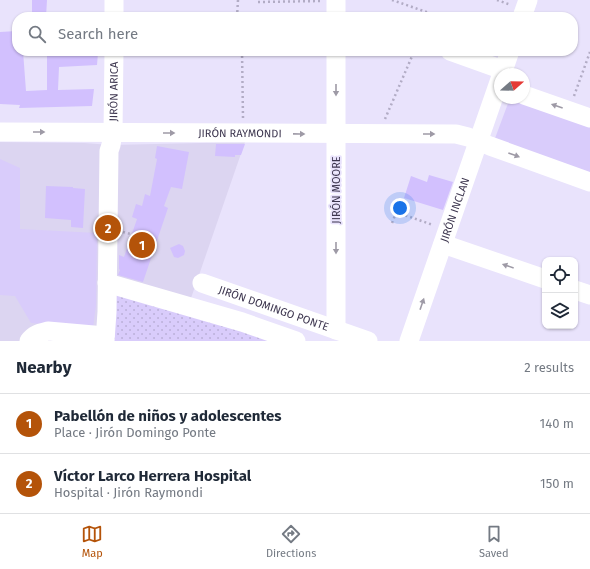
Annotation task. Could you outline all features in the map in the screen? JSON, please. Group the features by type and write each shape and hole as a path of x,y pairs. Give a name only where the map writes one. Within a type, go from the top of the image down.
{"street":[{"path":"114,0 114,12"},
{"path":"524,12 528,0"},
{"name":"JIRÓN ARICA","path":"105,339 109,151 112,132 114,56"},
{"name":"JIRÓN MOORE","path":"336,56 336,330"},
{"path":"459,56 494,75"},
{"name":"JIRÓN INCLAN","path":"505,68 508,56"},
{"path":"530,97 590,118"},
{"name":"JIRÓN INCLAN","path":"409,341 494,98"},
{"name":"JIRÓN RAYMONDI","path":"0,132 456,134 468,137 590,182"},
{"path":"445,237 542,278"},
{"path":"107,283 242,322 296,341"},
{"name":"JIRÓN DOMINGO PONTE","path":"202,283 368,341"},
{"path":"578,291 590,295"},
{"path":"30,341 34,335 48,331 105,339"}],"path":[{"path":"237,12 238,0"},
{"path":"392,0 427,12"},
{"path":"258,2 336,6"},
{"path":"569,110 590,52"},
{"path":"242,56 244,133"},
{"path":"379,134 412,56"},
{"path":"392,224 401,200"},
{"path":"396,212 445,237"}],"shaded area":[{"path":"530,103 590,124 590,176 494,141 508,104"},
{"path":"0,142 84,143 111,145 245,142 190,301 306,341 0,341"},
{"path":"0,159 20,168 20,229 97,233 96,305 93,328 31,323 15,296 0,295"},
{"path":"115,288 285,341 111,341"}],"building":[{"path":"32,0 47,0 46,12 32,12"},
{"path":"12,31 12,56 23,56 26,91 47,90 47,56 98,56 97,65 59,67 58,90 94,89 92,106 19,108 20,105 0,104 0,32"},
{"path":"216,144 245,144 241,155 235,155 235,157 215,156"},
{"path":"157,146 189,152 182,189 171,187 164,206 168,208 143,282 118,275 120,270 119,255 124,257 137,219 132,217 136,204 142,206 145,194 150,196 157,159 155,158"},
{"path":"429,175 453,182 443,210 404,198 411,176 427,182"},
{"path":"46,186 85,189 83,228 71,227 71,220 45,218"},
{"path":"179,244 183,246 185,251 184,255 178,258 174,257 170,248"}],"place":[{"name":"Víctor Larco Herrera Hospital","path":"108,228"},
{"name":"Pabellón de niños y adolescentes","path":"142,245"}]}
